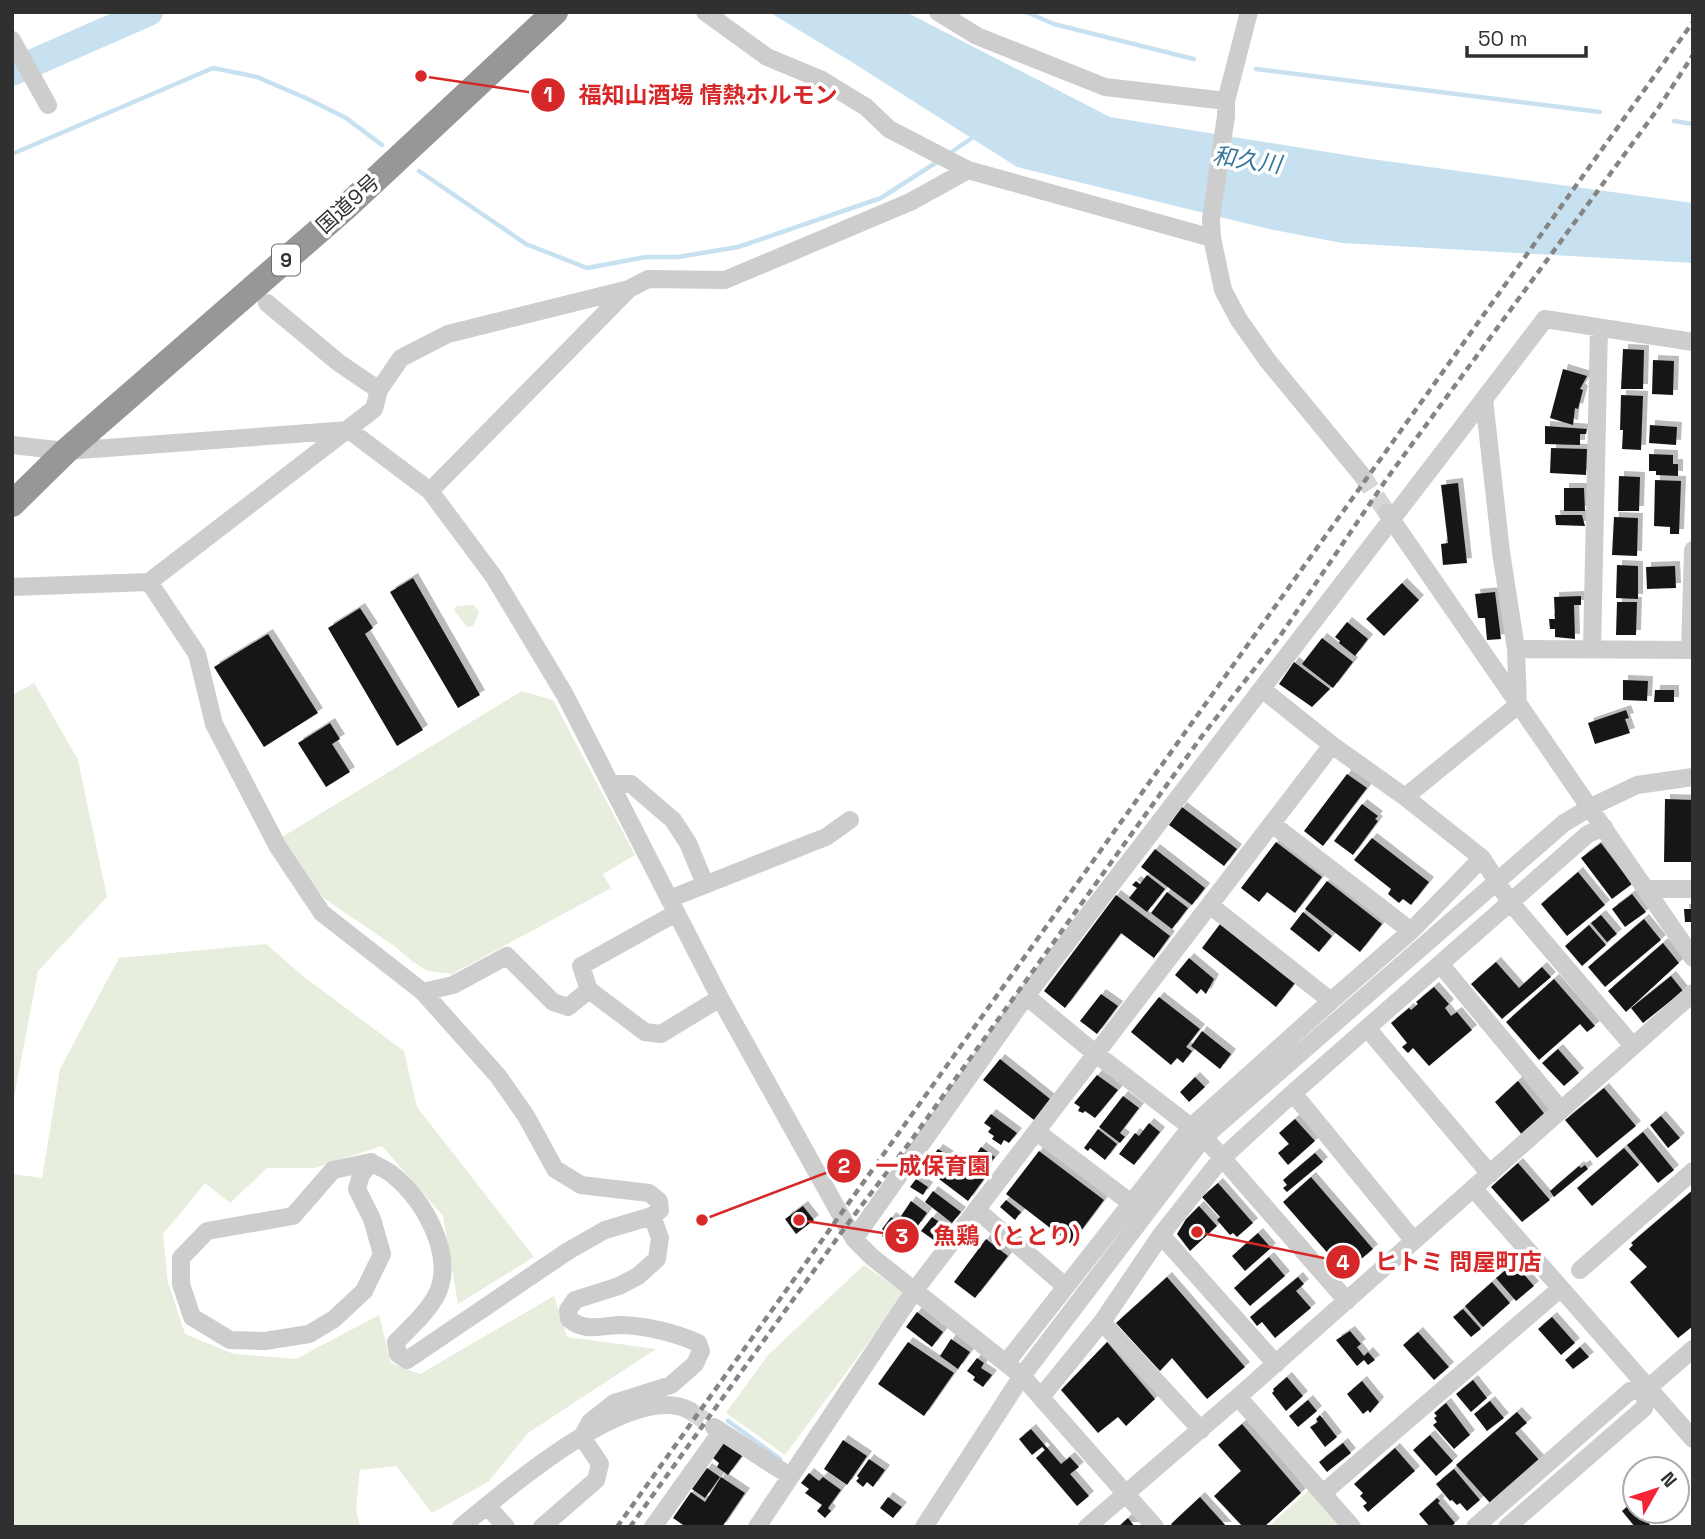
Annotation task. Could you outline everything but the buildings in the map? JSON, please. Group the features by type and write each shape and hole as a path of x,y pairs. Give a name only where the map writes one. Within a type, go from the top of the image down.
{"highway":[{"name":"国道9号","path":"12,504 66,451 345,208 555,12"}],"street":[{"path":"705,12 767,57 820,79 866,107 889,129 968,170 1212,238"},
{"path":"938,12 977,36 1105,87 1226,108"},
{"path":"1249,12 1226,108 1211,219 1212,238 1223,290 1239,320 1268,361 1361,474"},
{"path":"12,40 43,98"},
{"path":"12,587 149,582 374,409 379,390 401,358 448,334 629,289 648,279 725,280 910,202 968,170"},
{"path":"430,491 629,289"},
{"path":"267,303 339,363 379,390"},
{"path":"854,1239 1026,996 1263,690 1388,515 1484,399 1545,319 1693,342"},
{"path":"1592,649 1600,328"},
{"path":"1484,399 1501,552 1516,649 1518,705"},
{"path":"12,444 66,451 349,430 430,491 494,577 565,695 720,998 854,1239 872,1257 1022,1376 1155,1527"},
{"path":"1388,515 1693,958"},
{"path":"1516,649 1691,650 1693,550"},
{"path":"149,582 197,654 214,724 278,847 322,913 423,992 498,1076 526,1116 555,1169 580,1185 649,1193 659,1201 660,1210 652,1216 605,1230 568,1251 407,1360 398,1354 396,1342 421,1316 439,1291 443,1256 433,1226 416,1200 394,1176 371,1162 333,1170 293,1216 207,1231 181,1258 180,1284 192,1317 230,1340 265,1341 309,1334 334,1319 365,1291 382,1254 372,1219 357,1189 361,1175 371,1162"},
{"path":"1263,690 1482,858 1510,902 1633,1046"},
{"path":"1405,797 1518,705"},
{"path":"757,1527 915,1290 1332,745"},
{"path":"924,1526 1022,1376 1197,1132 1564,823 1637,785 1693,777"},
{"path":"612,785 631,784 673,820 688,843 705,884"},
{"path":"720,998 661,1034 645,1032 589,990 581,966 705,884 826,836 850,820"},
{"path":"1272,824 1410,932"},
{"path":"1041,1397 1102,1322 1161,1235 1221,1159 1588,834 1604,827"},
{"path":"1006,1363 1131,1203 1197,1132 1331,1001 1410,932 1482,858"},
{"path":"1646,889 1693,889"},
{"path":"1211,906 1331,1001"},
{"path":"423,992 453,985 507,956 553,1002 568,1007 589,990"},
{"path":"1441,965 1562,1110"},
{"path":"1087,1527 1276,1364 1693,993"},
{"path":"1026,996 1197,1132 1347,1301"},
{"path":"1367,1028 1490,1174"},
{"path":"1293,1093 1413,1241"},
{"path":"1037,1132 1131,1203"},
{"path":"1580,1270 1693,1171"},
{"path":"1473,1188 1693,1439"},
{"path":"977,1210 1065,1286"},
{"path":"582,1437 590,1422 614,1403 671,1385 695,1364 701,1351 698,1343 669,1333 622,1325 590,1328 575,1324 569,1319 568,1310 575,1300 619,1286 639,1276 657,1259 660,1238 652,1216"},
{"path":"1161,1235 1276,1364"},
{"path":"1323,1493 1561,1288"},
{"path":"1102,1322 1201,1430"},
{"path":"1475,1527 1630,1391 1647,1388 1693,1349"},
{"path":"1507,1527 1644,1408 1647,1388"},
{"path":"1238,1397 1352,1527"},
{"path":"461,1527 522,1477 582,1437 640,1408 681,1406 689,1410"},
{"path":"653,1527 716,1429 790,1476"},
{"path":"542,1527 596,1480 600,1464 582,1437"},
{"path":"487,1506 506,1527"}],"green space":[{"path":"474,605 479,612 473,626 467,627 454,610 456,606"},
{"path":"34,683 78,760 107,897 38,971 12,1108 12,695"},
{"path":"522,691 553,700 635,855 603,874 611,888 452,974 428,971 325,899 306,877 282,837"},
{"path":"266,944 304,977 404,1051 417,1107 534,1257 458,1304 443,1216 382,1146 315,1168 267,1168 230,1203 205,1183 163,1234 168,1282 185,1334 234,1354 296,1359 379,1315 391,1363 420,1374 554,1296 567,1337 656,1349 528,1433 488,1482 432,1513 396,1466 360,1470 356,1508 360,1527 12,1527 12,1174 42,1178 60,1069 119,958"},
{"path":"864,1265 905,1293 785,1455 726,1413 768,1355"},
{"path":"1311,1488 1343,1527 1268,1527"}],"water":[{"name":"和久川","path":"769,12 906,12 1110,117 1364,158 1693,203 1693,263 1342,243 1269,229 1017,167"}],"waterway":[{"path":"12,72 149,12"},
{"path":"1026,12 1054,24 1194,59"},
{"path":"12,154 213,68 257,77 308,99 346,118 382,145"},
{"path":"1256,69 1600,112"},
{"path":"1674,121 1693,124"},
{"path":"947,155 975,136"},
{"path":"419,171 526,244 587,268 646,257 678,257 738,247 881,198 940,160"},
{"path":"728,1421 780,1459"}],"tunnel":[{"path":"1361,474 1385,510"},
{"path":"689,1410 711,1425"}],"railway":[{"path":"617,1527 1693,22"},
{"path":"630,1527 1202,736 1280,636 1388,477 1657,110 1693,55"}],"place":[{"name":"福知山酒場 情熱ホルモン","path":"421,76"},
{"name":"一成保育園","path":"702,1220"},
{"name":"魚鶏（ととり）","path":"799,1220"},
{"name":"ヒトミ 問屋町店","path":"1197,1232"}]}
